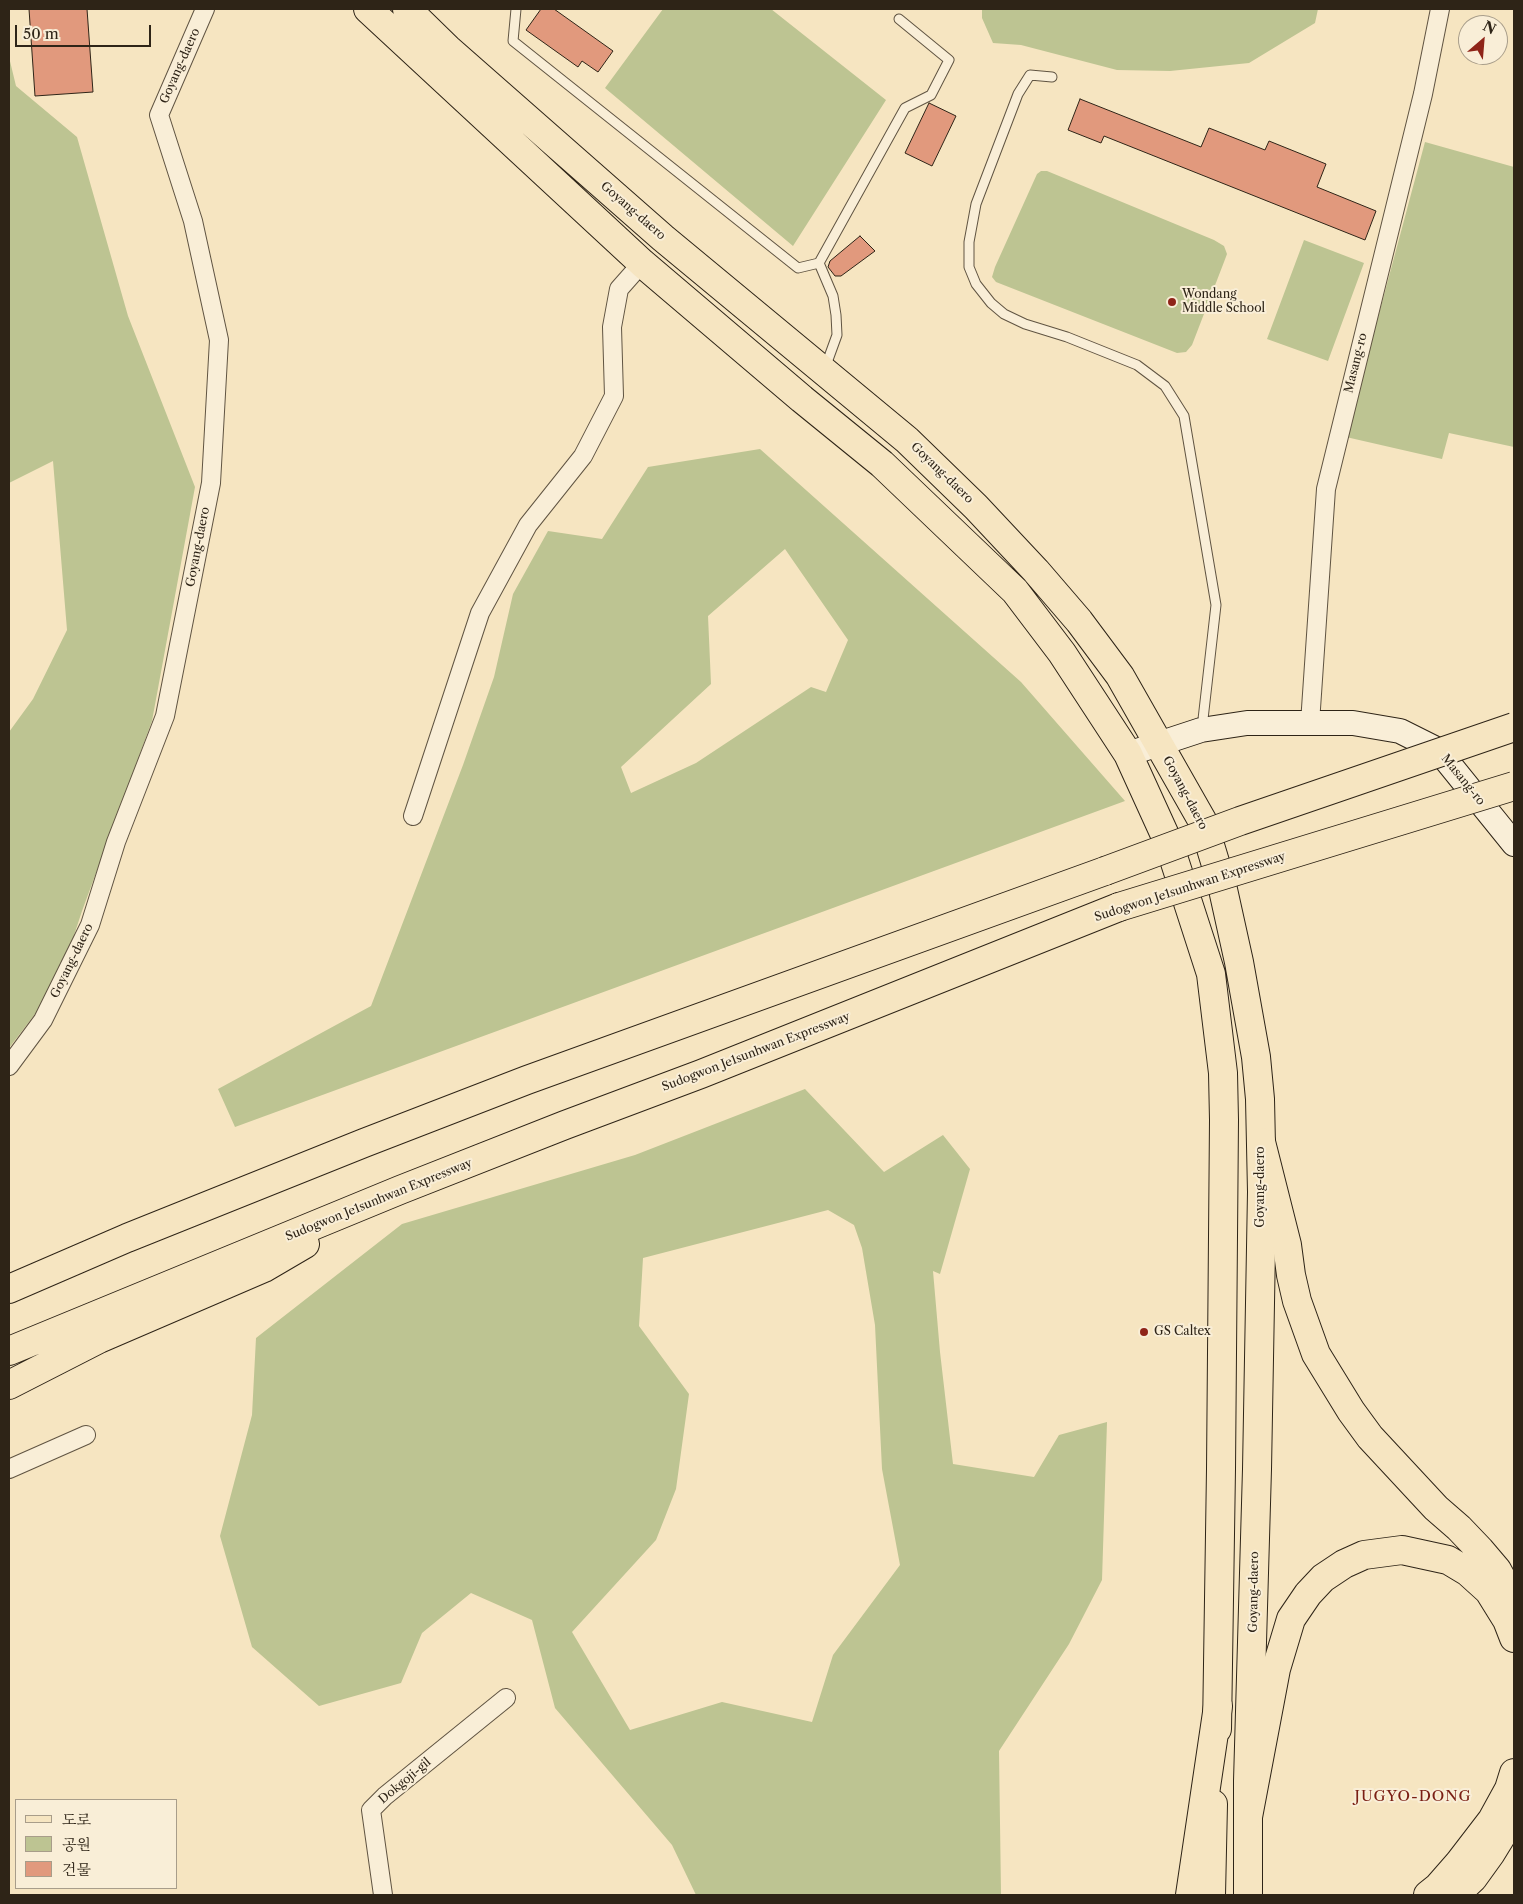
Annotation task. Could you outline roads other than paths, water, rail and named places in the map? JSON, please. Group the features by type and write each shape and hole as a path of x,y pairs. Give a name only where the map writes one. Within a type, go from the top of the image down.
{"main road":[{"path":"368,9 642,263 802,399 882,464 1015,591 1062,653 1128,754 1168,844 1211,974 1223,1073 1218,1706 1211,1895"},
{"name":"Goyang-daero","path":"407,9 448,49 663,238 907,440 976,507 1036,571 1079,621 1120,676 1204,822 1222,886 1239,962 1256,1057 1260,1099 1257,1470 1248,1818 1248,1895"},
{"path":"9,1290 127,1238 364,1142 518,1084 1258,814 1514,727"},
{"name":"Sudogwon Je1sunhwan Expressway","path":"9,1350 400,1190 701,1074 1119,907 1514,786"},
{"path":"1261,1142 1287,1245 1297,1301 1316,1354 1351,1411 1370,1437 1436,1508 1480,1550 1497,1570 1514,1601"},
{"path":"9,1385 99,1339 264,1268 400,1190"},
{"path":"1248,1818 1276,1669 1291,1620 1308,1594 1323,1578 1344,1564 1364,1555 1402,1550 1448,1560 1468,1572 1489,1591 1507,1620 1514,1638"},
{"path":"1190,1895 1218,1706"},
{"path":"1428,1895 1459,1864 1492,1820 1509,1789 1514,1773"},
{"path":"1455,1895 1473,1878 1514,1815"}],"street":[{"name":"Goyang-daero","path":"9,1066 43,1020 90,926 116,842 165,716 211,483 219,340 192,221 159,115 205,9"},
{"name":"Masang-ro","path":"1310,723 1326,489 1423,94 1440,9"},
{"path":"413,816 480,613 528,525 583,456 614,396 612,327 619,288 642,263"},
{"name":"Masang-ro","path":"1128,754 1201,730 1248,723 1353,723 1400,731 1438,750 1514,844"},
{"path":"9,1469 86,1435"},
{"name":"Dokgoji-gil","path":"383,1895 371,1810 385,1796 506,1698"}],"lane":[{"path":"516,9 512,41 798,268 820,264"},
{"path":"820,264 906,108 932,95 949,60 899,19"},
{"path":"1052,77 1030,75 1018,94 976,204 969,242 970,267 976,284 991,303 1004,314 1025,324 1067,337 1137,365 1165,386 1184,416 1216,604 1201,730"},
{"path":"820,264 833,296 836,315 837,335 825,368 828,375"}],"place":[{"name":"Wondang Middle School","path":"1172,302"},
{"name":"GS Caltex","path":"1144,1332"}],"district":[{"name":"JUGYO-DONG","path":"1413,1797"}]}
